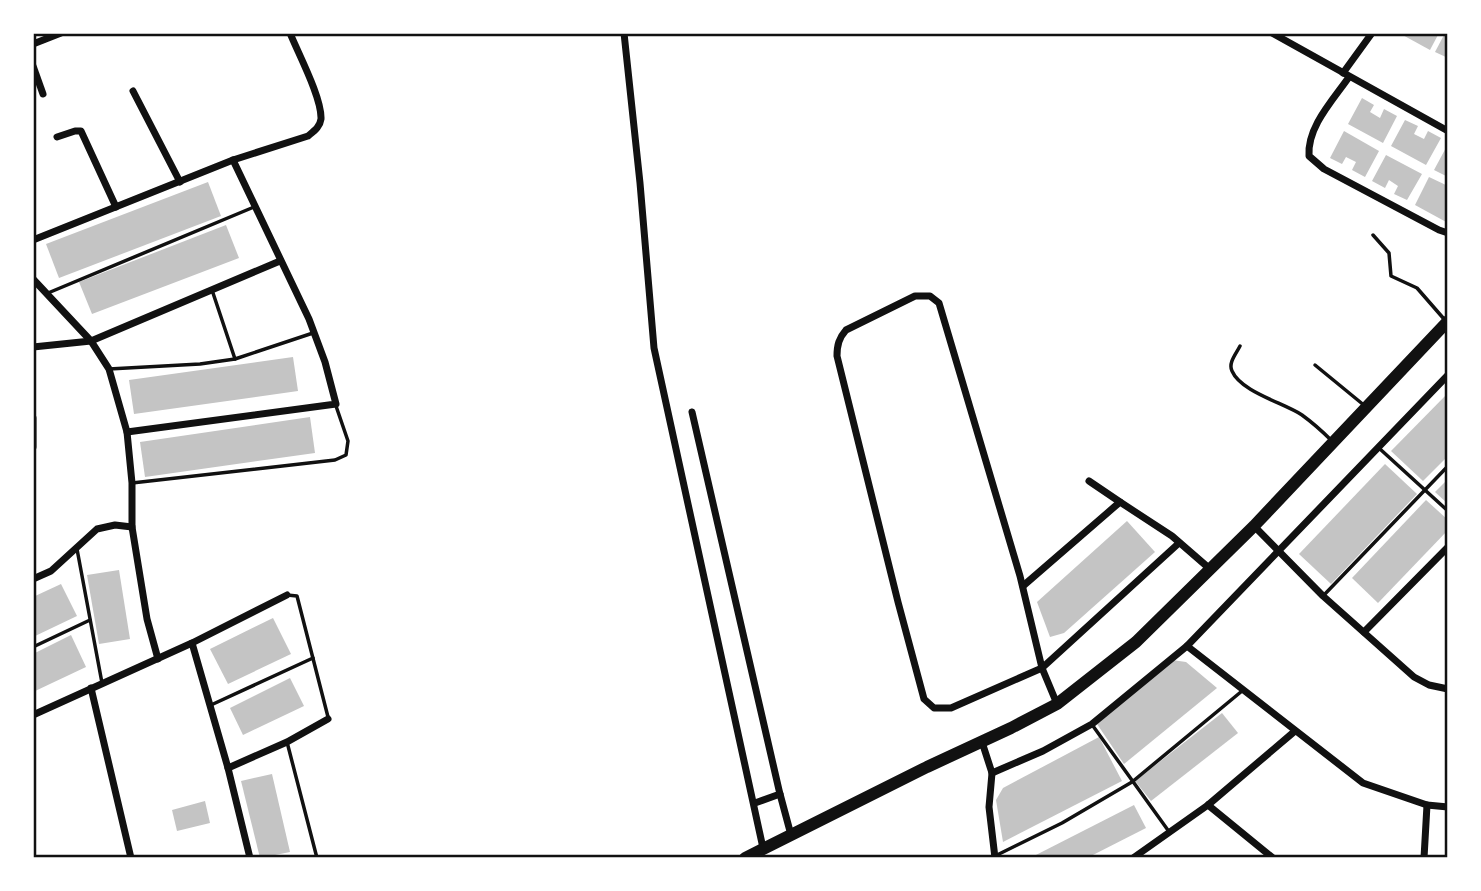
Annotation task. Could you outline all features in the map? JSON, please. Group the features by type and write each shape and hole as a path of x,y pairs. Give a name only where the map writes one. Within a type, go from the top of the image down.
{"main road":[{"path":"745,858 1057,704 1136,642 1254,526 1447,322"}],"street":[{"path":"33,44 61,33"},
{"path":"33,240 233,160 308,136 317,129 321,119 317,97 290,33"},
{"path":"624,33 654,348 763,848"},
{"path":"1272,33 1448,131"},
{"path":"1372,33 1313,130 1308,144 1309,156 1324,169 1448,233"},
{"path":"33,66 43,93"},
{"path":"133,92 180,182"},
{"path":"57,136 81,131 116,207"},
{"path":"127,432 336,404 314,333 233,160"},
{"path":"33,347 91,341 281,261"},
{"path":"33,279 91,341 109,369 127,432 132,483 132,527 147,620 158,659"},
{"path":"1057,704 1042,668 1023,586 939,303 930,296 915,296 846,330 837,346 837,356 912,659 924,699 934,708 941,710 978,697 1042,668 1180,543"},
{"path":"992,773 1043,751 1092,724 1187,646 1448,375"},
{"path":"692,412 791,835"},
{"path":"33,418 33,447"},
{"path":"1088,481 1180,543 1210,569"},
{"path":"1023,586 1120,502"},
{"path":"33,579 51,571 97,529 115,525 132,527"},
{"path":"1254,526 1323,596 1414,677 1429,685 1448,689"},
{"path":"1364,632 1448,547"},
{"path":"33,715 192,643 287,595"},
{"path":"192,643 228,768 250,858"},
{"path":"1187,646 1363,783 1427,805 1448,807"},
{"path":"91,688 131,858"},
{"path":"228,768 287,742 328,719"},
{"path":"1133,858 1171,834 1208,805 1295,731"},
{"path":"982,742 992,773 989,807 995,857"},
{"path":"755,803 780,794"},
{"path":"1208,805 1273,858"},
{"path":"1424,858 1427,805"}],"lane":[{"path":"48,293 254,207"},
{"path":"1373,235 1389,253 1391,276 1417,288 1447,322"},
{"path":"212,290 235,359"},
{"path":"109,369 200,364 235,359 314,333"},
{"path":"1240,346 1231,364 1235,377 1252,390 1285,404 1305,417 1334,442"},
{"path":"1315,365 1366,407"},
{"path":"132,483 335,460 346,455 348,441 336,404"},
{"path":"1378,447 1448,511"},
{"path":"1323,596 1448,466"},
{"path":"77,547 102,683"},
{"path":"287,595 297,596 328,719"},
{"path":"33,647 90,620"},
{"path":"211,705 313,658"},
{"path":"995,857 1062,823 1132,782 1243,690"},
{"path":"1092,724 1171,834"},
{"path":"287,742 317,858"}],"building":[{"path":"1399,33 1439,33 1430,50"},
{"path":"1445,33 1448,33 1448,58 1435,52"},
{"path":"1362,98 1374,105 1370,112 1380,118 1384,109 1397,116 1383,143 1348,124"},
{"path":"1405,120 1418,126 1414,134 1424,139 1428,131 1441,138 1426,165 1391,146"},
{"path":"1344,131 1379,151 1365,177 1352,170 1356,162 1346,157 1342,164 1330,158"},
{"path":"1448,144 1448,177 1434,170"},
{"path":"1386,155 1422,174 1407,200 1394,194 1398,186 1389,180 1385,188 1372,181"},
{"path":"1429,177 1448,186 1448,223 1415,205"},
{"path":"208,182 221,216 59,278 46,244"},
{"path":"226,225 239,258 92,314 79,282"},
{"path":"293,357 298,391 134,414 129,380"},
{"path":"1448,393 1448,456 1423,481 1391,451"},
{"path":"310,417 315,453 145,477 140,442"},
{"path":"1385,464 1417,494 1331,584 1299,554"},
{"path":"1448,479 1448,504 1435,492"},
{"path":"1426,500 1448,520 1448,530 1378,603 1352,578"},
{"path":"1127,521 1155,552 1064,633 1050,637 1037,602"},
{"path":"119,570 130,639 99,644 87,575"},
{"path":"61,584 77,616 33,637 33,597"},
{"path":"273,618 291,654 228,684 210,649"},
{"path":"71,635 86,667 33,692 33,654"},
{"path":"1172,660 1186,662 1217,688 1124,764 1097,724"},
{"path":"290,678 304,706 243,735 230,708"},
{"path":"1222,713 1238,733 1151,801 1135,781"},
{"path":"1099,737 1122,781 1003,842 996,800 1003,788"},
{"path":"272,774 290,852 260,858 241,781"},
{"path":"205,801 210,823 177,831 172,810"},
{"path":"1134,805 1146,828 1087,858 1030,858"}]}
